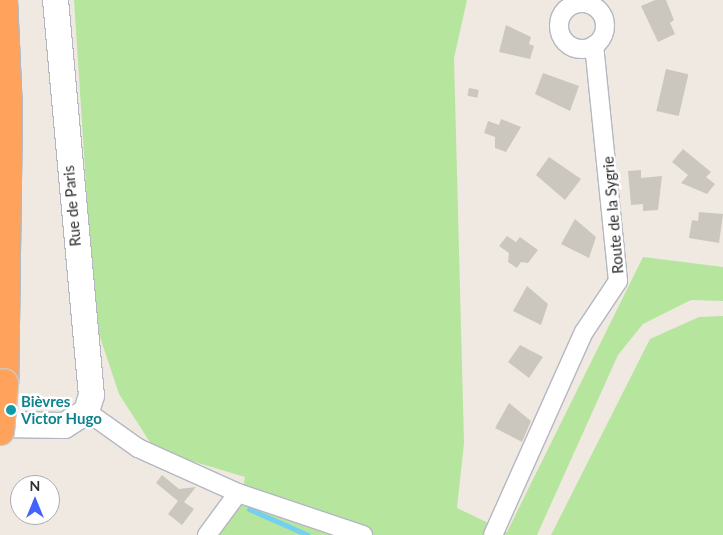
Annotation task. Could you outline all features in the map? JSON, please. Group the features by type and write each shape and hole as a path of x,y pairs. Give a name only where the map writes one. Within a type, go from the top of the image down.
{"highway":[{"path":"0,431 4,383 8,109 2,7"}],"street":[{"name":"Rue de Paris","path":"56,0 91,395 86,411"},
{"name":"Route de la Sygrie","path":"494,535 584,332 618,281 594,45"},
{"path":"0,424 60,430 86,411 138,448 238,492 363,535"},
{"path":"206,535 238,492"}],"green space":[{"path":"74,0 467,0 454,58 464,443 457,508 507,532 643,257 723,267 723,301 691,300 643,324 618,355 537,535 217,535 240,503 245,477 155,450 119,394 95,322"},
{"path":"723,316 723,535 551,535 650,339 699,317"}],"building":[{"path":"655,0 666,0 674,20 670,23 675,34 658,42 641,6"},
{"path":"506,25 531,37 529,44 534,46 530,59 499,52"},
{"path":"666,69 688,74 679,116 656,111"},
{"path":"543,73 579,86 570,111 535,94"},
{"path":"469,88 479,90 477,98 467,96"},
{"path":"501,119 521,127 506,152 495,148 495,137 484,133 488,121 499,125"},
{"path":"683,149 711,172 706,177 715,184 707,194 681,183 688,175 672,162"},
{"path":"549,157 581,179 565,200 536,175"},
{"path":"641,170 641,178 662,176 658,210 643,211 643,204 631,205 628,171"},
{"path":"699,212 723,214 719,243 689,238 692,220 698,221"},
{"path":"575,219 596,237 589,258 561,244"},
{"path":"507,236 516,242 520,237 538,250 528,263 521,262 517,268 508,262 509,253 499,246"},
{"path":"527,286 548,304 541,325 513,311"},
{"path":"520,345 543,357 529,378 508,362"},
{"path":"509,403 531,421 522,442 495,428"},
{"path":"162,475 179,489 196,487 184,502 194,509 182,525 168,514 178,501 156,483"}],"waterway":[{"path":"249,509 308,535"}],"place":[{"name":"Bièvres Victor Hugo","path":"11,410"}]}
